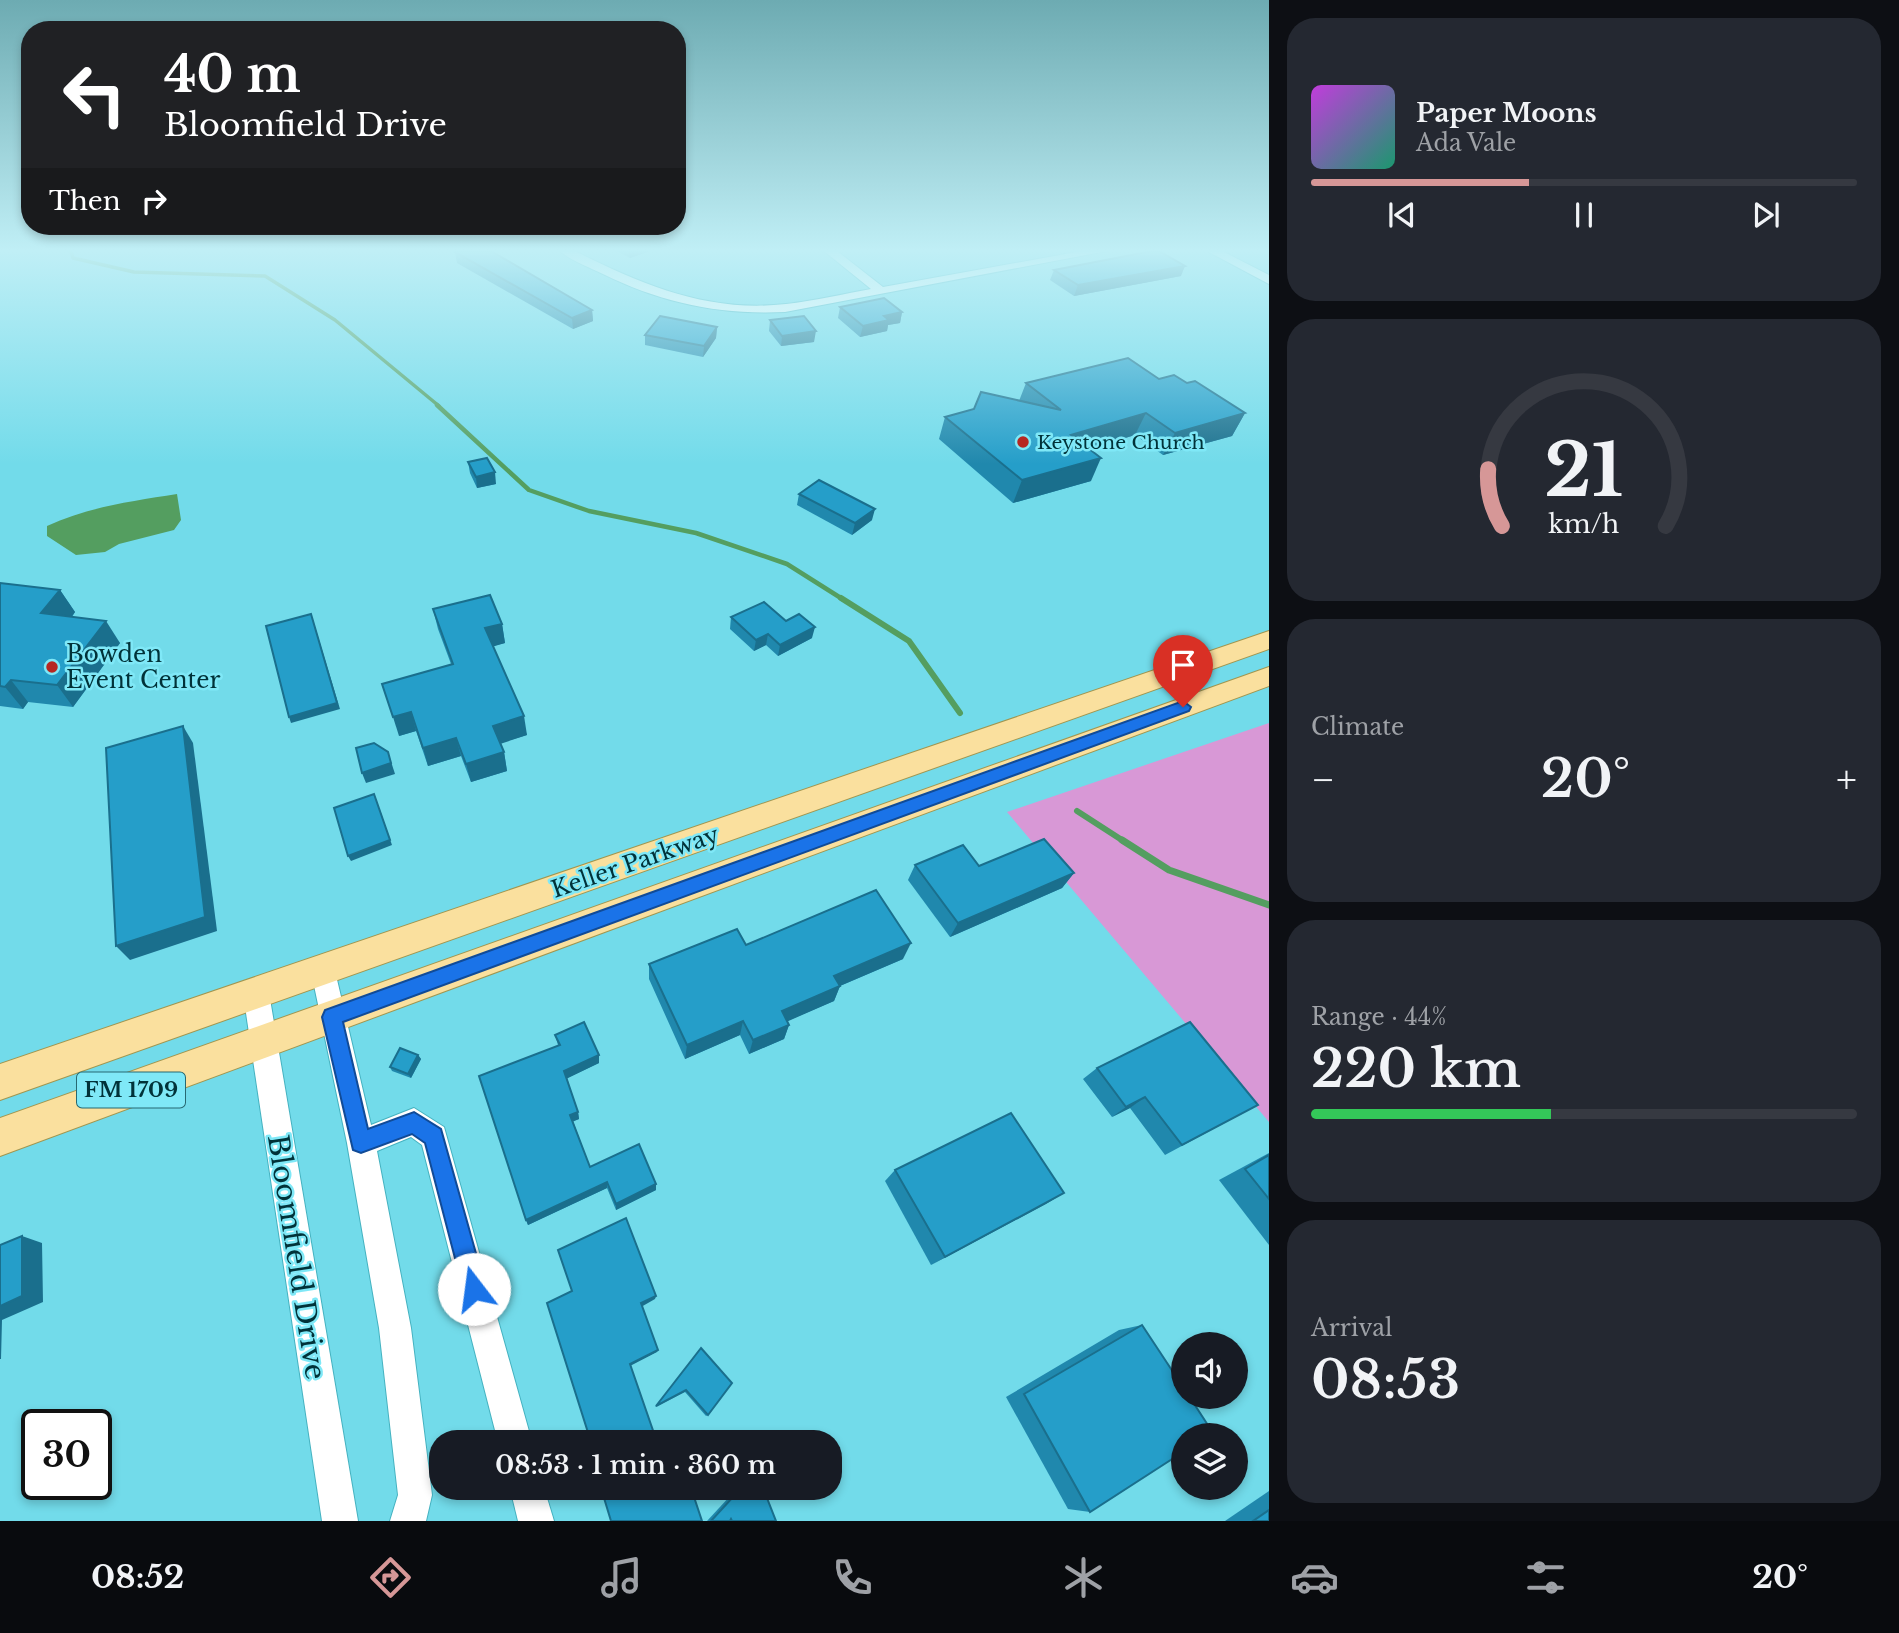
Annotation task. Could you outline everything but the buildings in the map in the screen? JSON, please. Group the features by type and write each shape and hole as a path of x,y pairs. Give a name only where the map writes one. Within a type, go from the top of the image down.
{"main road":[{"name":"Keller Parkway","path":"0,1082 1269,640"},
{"path":"1167,676 1196,703"},
{"name":"Keller Parkway","path":"0,1137 1269,676"}],"street":[{"path":"323,971 361,1143 395,1328 415,1495 408,1521"},
{"name":"Bloomfield Drive","path":"256,993 340,1521"},
{"path":"361,1143 414,1122 434,1137 512,1430"},
{"path":"530,1500 536,1521"}],"shaded area":[{"path":"177,494 181,520 174,530 119,544 105,552 76,555 47,536 47,526 78,514"},
{"path":"1269,723 1269,1122 1007,812"}],"waterway":[{"path":"337,322 439,406"},
{"path":"437,405 529,490 589,511 696,533 787,564 844,600"},
{"path":"841,598 909,641 960,713"},
{"path":"1077,811 1125,842"},
{"path":"1122,840 1169,870 1269,905"}],"place":[{"name":"Keystone Church","path":"1023,442"},
{"name":"Bowden Event Center","path":"52,667"}],"route":[{"path":"474,1289 434,1137 414,1122 361,1143 332,1017 1183,707"}]}
